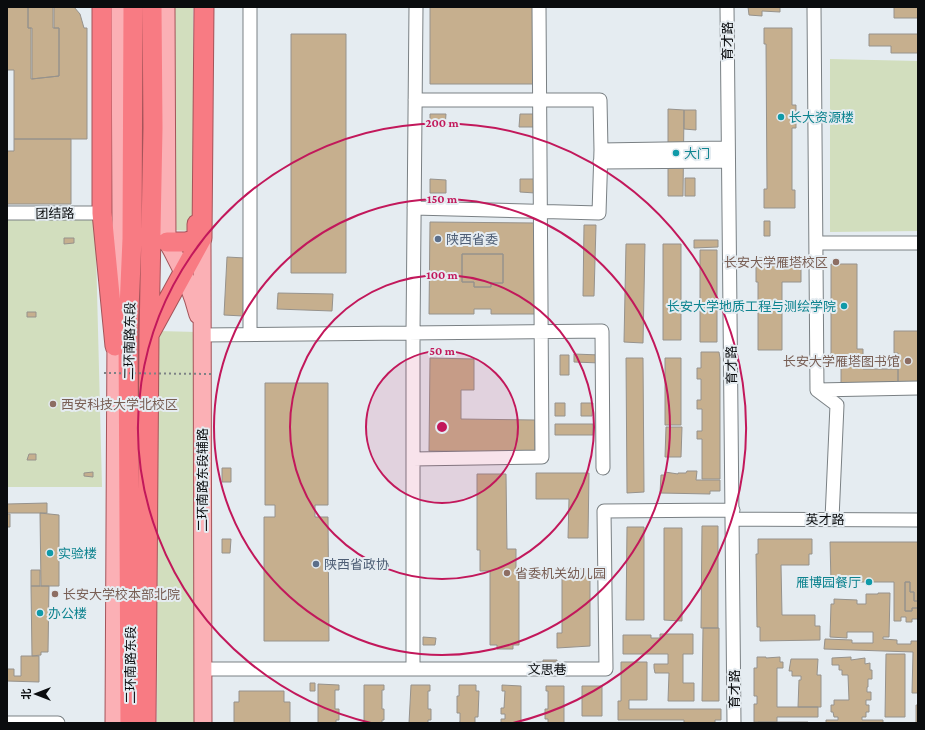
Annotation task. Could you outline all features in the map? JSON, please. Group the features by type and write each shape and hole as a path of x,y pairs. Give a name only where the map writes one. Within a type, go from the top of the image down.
{"highway":[{"path":"102,7 102,213 116,346"},
{"name":"二环南路东段","path":"130,723 128,332 132,239 134,7"},
{"name":"二环南路东段","path":"146,723 150,213 153,128 152,7"},
{"path":"167,242 190,242 194,240 197,234 197,7"},
{"path":"149,336 202,238 204,7"}],"main road":[{"path":"114,723 116,346 121,220 120,7"},
{"path":"166,7 167,242"},
{"path":"150,213 167,242 195,302 202,335"},
{"name":"二环南路东段辅路","path":"202,238 203,723"}],"street":[{"path":"250,7 250,334"},
{"path":"413,669 413,333 416,7"},
{"path":"413,459 542,457 539,7"},
{"name":"育才路","path":"726,7 733,515 734,723"},
{"path":"814,7 817,390"},
{"path":"414,208 599,213 600,156 600,100 415,100"},
{"path":"600,156 727,148"},
{"path":"600,156 728,161"},
{"name":"团结路","path":"7,213 102,213"},
{"path":"816,243 918,243"},
{"path":"202,335 602,331 603,468"},
{"path":"817,390 918,388"},
{"path":"817,390 837,405 832,519"},
{"name":"文思巷","path":"202,669 606,669 604,511 733,515"},
{"name":"英才路","path":"733,515 832,519 918,520"},
{"path":"7,723 58,723"}],"path":[{"path":"104,373 214,374"}],"green space":[{"path":"175,7 193,7 193,228 190,231 174,230"},
{"path":"830,59 918,61 918,231 830,232"},
{"name":"西安科技大学北校区","path":"95,212 102,487 7,487 7,213"},
{"path":"158,331 197,332 194,723 157,723"}],"building":[{"path":"7,7 28,7 28,28 31,28 31,79 59,76 59,28 54,28 54,7 74,7 80,14 84,28 87,28 87,139 14,139 14,70 7,70"},
{"path":"28,7 53,7 53,28 59,28 59,76 32,79 32,28 28,28"},
{"path":"430,7 535,7 535,84 430,84"},
{"path":"748,7 780,7 780,12 762,11 762,16 749,15"},
{"path":"894,7 918,7 918,18 894,18"},
{"name":"长大资源楼","path":"764,28 792,28 792,105 796,105 796,128 792,128 792,190 795,190 795,208 764,208 764,189 767,189 766,44 764,44"},
{"path":"291,34 346,34 346,273 291,273"},
{"path":"869,34 918,34 918,53 891,53 891,46 869,46"},
{"name":"大门","path":"668,109 684,110 683,196 668,196"},
{"path":"684,110 696,110 696,130 684,129"},
{"path":"430,114 446,114 445,127 430,127"},
{"path":"520,114 535,114 535,127 519,127"},
{"path":"14,139 71,139 71,204 7,204 7,151 14,151"},
{"path":"685,178 695,178 695,196 685,196"},
{"path":"430,179 446,180 446,193 430,193"},
{"path":"520,179 535,179 535,193 520,192"},
{"path":"764,221 770,221 770,236 764,236"},
{"path":"430,222 536,223 535,314 491,314 491,309 474,309 474,314 429,314","holes":["462,254 503,254 503,283 491,283 491,287 474,287 474,282 462,282"]},
{"path":"584,225 596,225 594,296 583,296"},
{"path":"64,238 74,238 74,243 64,244"},
{"path":"694,240 718,240 718,247 694,248"},
{"path":"626,244 645,244 643,343 624,342"},
{"path":"663,244 681,244 681,340 663,340"},
{"path":"700,250 717,250 717,342 700,342"},
{"path":"462,254 503,254 503,283 491,283 491,287 474,287 474,282 462,282"},
{"path":"227,257 245,258 243,316 224,315"},
{"path":"756,258 801,258 801,282 782,282 782,350 758,350 758,282 756,282"},
{"name":"长安大学地质工程与测绘学院","path":"831,264 857,264 857,349 863,349 863,369 898,369 898,384 841,387 841,356 831,356"},
{"path":"278,293 333,294 332,311 277,309"},
{"path":"27,312 36,312 36,317 27,317"},
{"name":"长安大学雁塔图书馆","path":"894,331 918,331 918,384 898,384 898,353 894,353"},
{"path":"701,352 719,352 720,358 720,479 702,479 702,439 697,439 697,431 702,431 702,409 697,409 697,400 701,400 701,379 697,379 697,368 701,368"},
{"path":"574,354 600,355 600,363 574,362"},
{"path":"560,355 569,355 569,375 560,375"},
{"path":"430,358 474,359 474,390 461,390 461,419 535,420 535,452 429,451"},
{"path":"626,358 643,358 644,492 627,493"},
{"path":"665,358 681,358 681,425 665,425"},
{"path":"265,383 328,383 328,505 315,505 315,517 328,517 329,641 264,641 264,517 275,517 275,505 265,505"},
{"path":"555,403 565,403 565,416 555,416"},
{"path":"581,403 593,403 592,416 581,416"},
{"path":"555,424 593,424 593,435 555,435"},
{"path":"666,427 682,427 681,457 665,457"},
{"path":"29,454 36,454 36,460 27,460"},
{"path":"222,468 231,468 231,482 222,482"},
{"path":"687,471 697,471 696,480 720,480 720,491 710,491 710,494 660,493 661,475 665,475 665,472 678,474 686,473"},
{"path":"93,472 93,477 84,476 84,473"},
{"path":"536,473 589,473 588,538 568,538 569,499 536,499"},
{"path":"477,474 506,474 507,549 516,549 516,570 519,570 519,645 513,645 513,649 497,649 497,645 490,645 490,571 480,571 480,550 477,550"},
{"path":"47,503 47,513 7,513 7,504"},
{"name":"实验楼","path":"40,513 59,515 59,586 41,586"},
{"path":"7,514 10,514 10,527 7,527"},
{"path":"702,526 718,526 718,628 701,628"},
{"path":"627,527 644,527 644,620 626,620"},
{"path":"664,528 682,528 682,621 664,620"},
{"path":"222,539 231,539 230,553 222,553"},
{"path":"758,539 812,539 812,554 809,554 809,565 781,565 782,615 815,615 815,626 820,626 820,640 760,641 760,627 757,627 756,554 758,554"},
{"name":"雁博园餐厅","path":"830,542 918,542 918,601 914,601 914,592 910,592 910,582 905,582 905,611 912,611 912,608 918,608 918,619 912,619 912,622 906,622 906,617 901,617 901,621 894,621 894,582 831,582"},
{"path":"562,569 590,569 590,646 557,648 557,633 562,633"},
{"path":"31,570 40,570 40,586 31,586"},
{"path":"905,582 910,582 910,592 914,592 914,601 918,601 918,608 912,608 912,611 905,611"},
{"name":"办公楼","path":"31,586 49,586 48,652 41,652 41,655 32,656"},
{"path":"890,593 889,637 883,637 883,639 897,640 897,644 911,644 911,641 918,641 918,693 912,693 913,652 824,649 825,639 852,640 852,643 873,643 873,632 847,632 847,638 830,637 831,604 834,604 834,599 857,600 857,604 866,604 866,594"},
{"path":"703,628 719,628 719,701 702,701"},
{"path":"660,634 693,634 693,654 683,654 683,683 694,683 694,701 668,701 669,673 655,673 654,664 668,664 668,654 623,654 623,635 651,635 651,638 660,638"},
{"path":"423,637 436,638 435,645 423,645"},
{"path":"886,654 905,654 905,717 885,717"},
{"path":"21,656 39,656 39,682 7,681 7,669 14,669 14,676 21,676"},
{"path":"757,657 780,657 780,662 783,662 783,668 777,668 777,707 818,707 818,717 777,717 777,722 754,722 754,704 757,704 757,696 754,696 754,668 757,668"},
{"path":"851,657 851,660 865,658 865,664 870,663 870,670 872,670 872,679 868,679 867,687 867,692 871,692 871,700 866,700 866,705 869,705 869,712 866,712 866,717 862,717 862,720 883,720 883,723 826,723 826,720 838,720 838,717 834,717 833,712 831,712 831,705 834,705 834,700 849,700 848,675 842,675 842,670 839,670 839,665 832,665 832,658"},
{"path":"791,659 818,659 817,675 821,675 821,707 798,707 799,680 801,680 801,676 792,676 792,671 789,671"},
{"path":"543,660 557,660 557,664 543,664"},
{"path":"621,662 647,662 647,700 629,700 629,709 721,709 721,720 715,720 715,723 684,723 684,720 618,720 618,701 621,701"},
{"path":"310,683 315,683 315,691 310,691"},
{"path":"318,684 339,685 339,690 335,690 335,709 339,709 339,720 336,720 336,723 318,723"},
{"path":"364,685 384,685 384,690 382,690 382,709 384,709 384,720 382,720 382,723 364,723"},
{"path":"411,685 430,685 430,691 428,691 428,709 431,709 431,720 428,720 428,723 409,723"},
{"path":"459,685 476,685 476,691 479,691 478,717 475,717 475,723 457,723 460,722 460,713 457,713 457,696 459,696"},
{"path":"502,685 521,686 521,723 501,723 501,719 505,719 505,714 501,714 501,708 504,708 505,691 502,691"},
{"path":"546,686 564,686 564,723 548,723 548,719 545,719 545,709 548,709 548,691 546,691"},
{"path":"582,686 602,686 602,716 582,716"},
{"path":"239,691 284,691 284,702 290,702 290,723 234,723 234,702 239,702"},
{"path":"916,705 918,705 918,723 916,723"},
{"path":"808,722 808,723 758,723"}],"place":[{"name":"长大资源楼","path":"781,117"},
{"name":"大门","path":"676,153"},
{"name":"陕西省委","path":"438,239"},
{"name":"长安大学雁塔校区","path":"836,262"},
{"name":"长安大学地质工程与测绘学院","path":"844,306"},
{"name":"长安大学雁塔图书馆","path":"908,361"},
{"name":"西安科技大学北校区","path":"53,404"},
{"name":"实验楼","path":"50,553"},
{"name":"陕西省政协","path":"316,564"},
{"name":"省委机关幼儿园","path":"507,573"},
{"name":"雁博园餐厅","path":"869,582"},
{"name":"长安大学校本部北院","path":"55,594"},
{"name":"办公楼","path":"40,613"}]}
